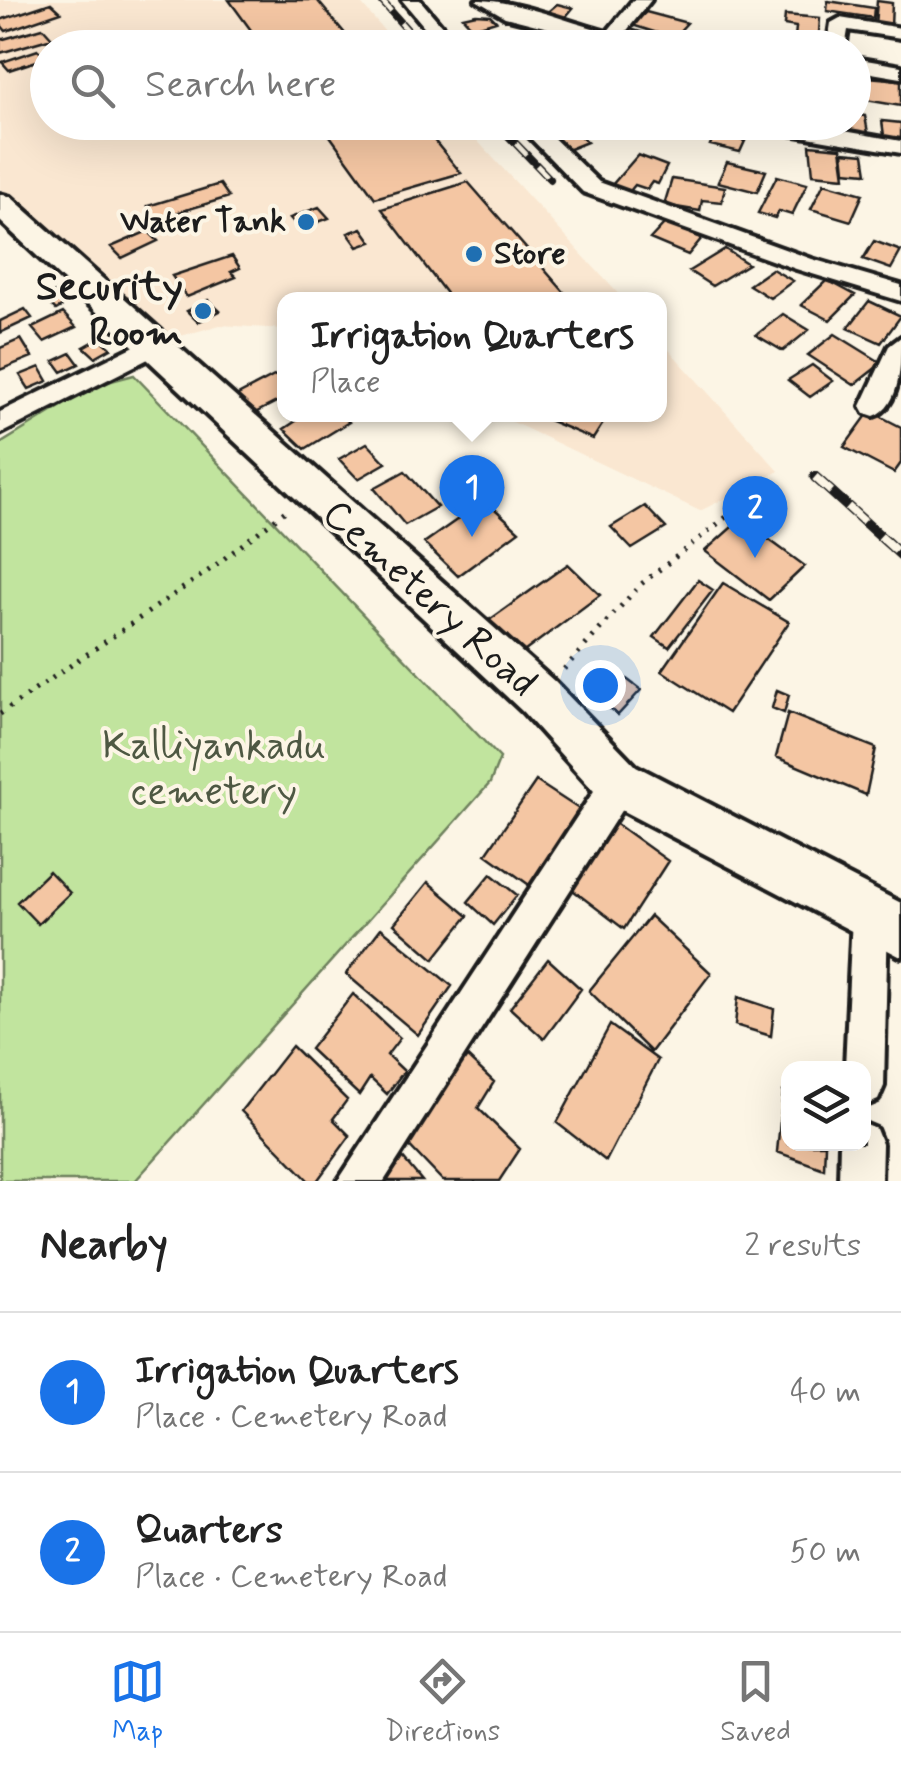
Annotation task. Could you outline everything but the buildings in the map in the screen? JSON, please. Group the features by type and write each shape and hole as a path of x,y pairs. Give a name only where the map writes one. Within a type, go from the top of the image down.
{"main road":[{"name":"Cemetery Road","path":"0,204 310,492 539,697 619,782 885,924"},
{"path":"0,243 37,241"}],"street":[{"path":"411,0 437,30"},
{"path":"485,0 511,13 574,30"},
{"path":"619,30 642,0"},
{"path":"839,30 840,24 901,33"},
{"path":"871,67 901,72"},
{"path":"543,140 591,187 804,264 901,293"},
{"path":"860,140 901,147"},
{"path":"0,424 153,346"},
{"path":"874,406 901,346"},
{"path":"359,1181 619,782"},
{"path":"867,1061 885,924"},
{"path":"860,1181 862,1151"}],"path":[{"path":"0,714 208,571 310,492"},
{"path":"539,697 640,585 734,512"}],"shaded area":[{"path":"0,0 358,0 384,30 30,30 30,140 477,140 617,292 277,292 277,329 220,325 163,341 0,189"},
{"path":"667,348 779,471 700,511 513,422 667,422"}],"green space":[{"name":"Kalliyankadu cemetery","path":"134,375 500,758 490,783 135,1181 0,1181 0,444 96,385"}],"railway":[{"path":"381,0 407,30"},
{"path":"512,140 550,179"},
{"path":"815,477 901,555"}],"place":[{"name":"Water Tank","path":"306,222"},
{"name":"Store","path":"474,254"},
{"name":"Security Room","path":"203,311"},
{"name":"Irrigation Quarters","path":"472,537"},
{"name":"Quarters","path":"755,558"}]}
